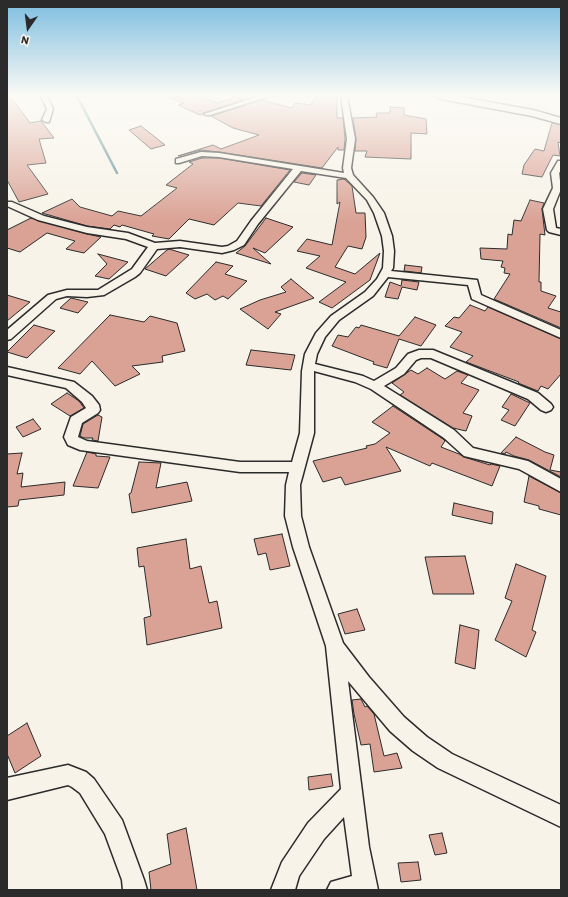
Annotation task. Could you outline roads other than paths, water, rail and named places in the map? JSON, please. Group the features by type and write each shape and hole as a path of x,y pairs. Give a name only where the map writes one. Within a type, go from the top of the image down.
{"street":[{"path":"340,890 366,887 358,847 335,646 301,548 293,516 293,485 308,433 308,366 311,354 320,336 335,318 369,294 388,268 389,252 379,213 370,199 349,176 347,168 351,138"},
{"path":"179,161 201,154 219,155 349,176"},
{"path":"561,163 555,173 558,188 548,209 552,230 561,232"},
{"path":"8,203 40,218 87,230 128,236 154,246 180,244 217,250 236,246 241,243 254,223 299,168"},
{"path":"7,336 52,296 67,293 100,293 131,275 136,271 154,246"},
{"path":"385,274 473,282 476,297 561,334"},
{"path":"375,386 400,371 412,357 419,354 433,354 534,396 546,407"},
{"path":"308,366 359,379 375,386 449,434 469,452 523,465 561,486"},
{"path":"7,372 70,386 88,399 92,404 93,410 76,420 71,437 73,442 85,446 240,467 298,467"},
{"path":"335,646 362,684 397,724 420,744 445,761 561,816"},
{"path":"7,789 68,775 79,779 87,786 114,828 133,880 135,890"},
{"path":"283,890 290,870 316,831 352,793"}],"waterway":[{"path":"99,138 117,173"}]}
